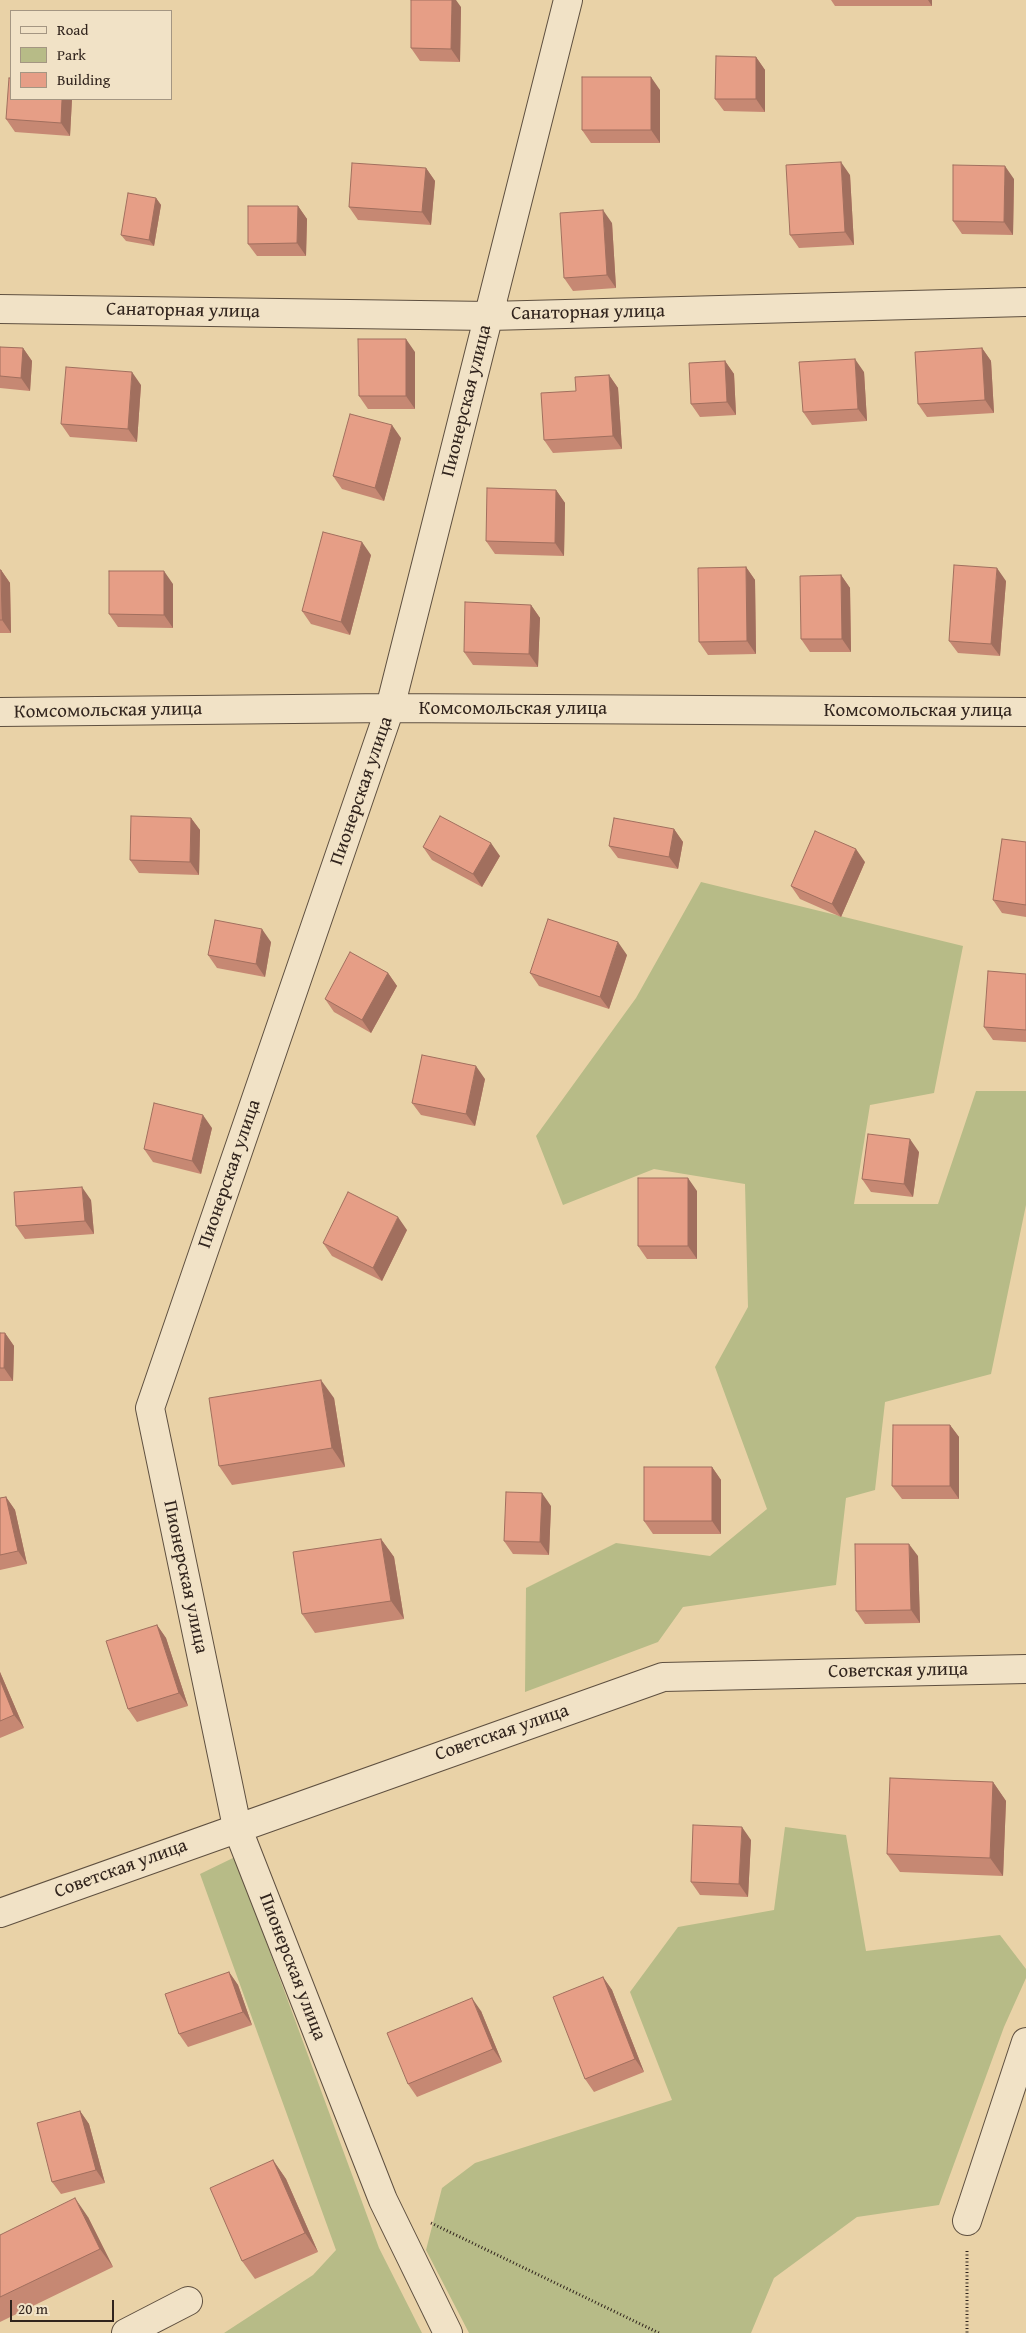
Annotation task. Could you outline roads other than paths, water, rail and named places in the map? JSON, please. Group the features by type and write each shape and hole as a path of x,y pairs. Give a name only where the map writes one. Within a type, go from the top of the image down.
{"street":[{"name":"Пионерская улица","path":"448,2333 383,2200 238,1826 150,1408 390,708 568,0"},
{"name":"Санаторная улица","path":"0,309 489,316 1026,302"},
{"name":"Комсомольская улица","path":"0,712 390,708 1026,712"},
{"name":"Советская улица","path":"0,1913 238,1826 662,1677 1026,1668"},
{"path":"967,2221 1026,2042"},
{"path":"126,2333 188,2302"}]}
